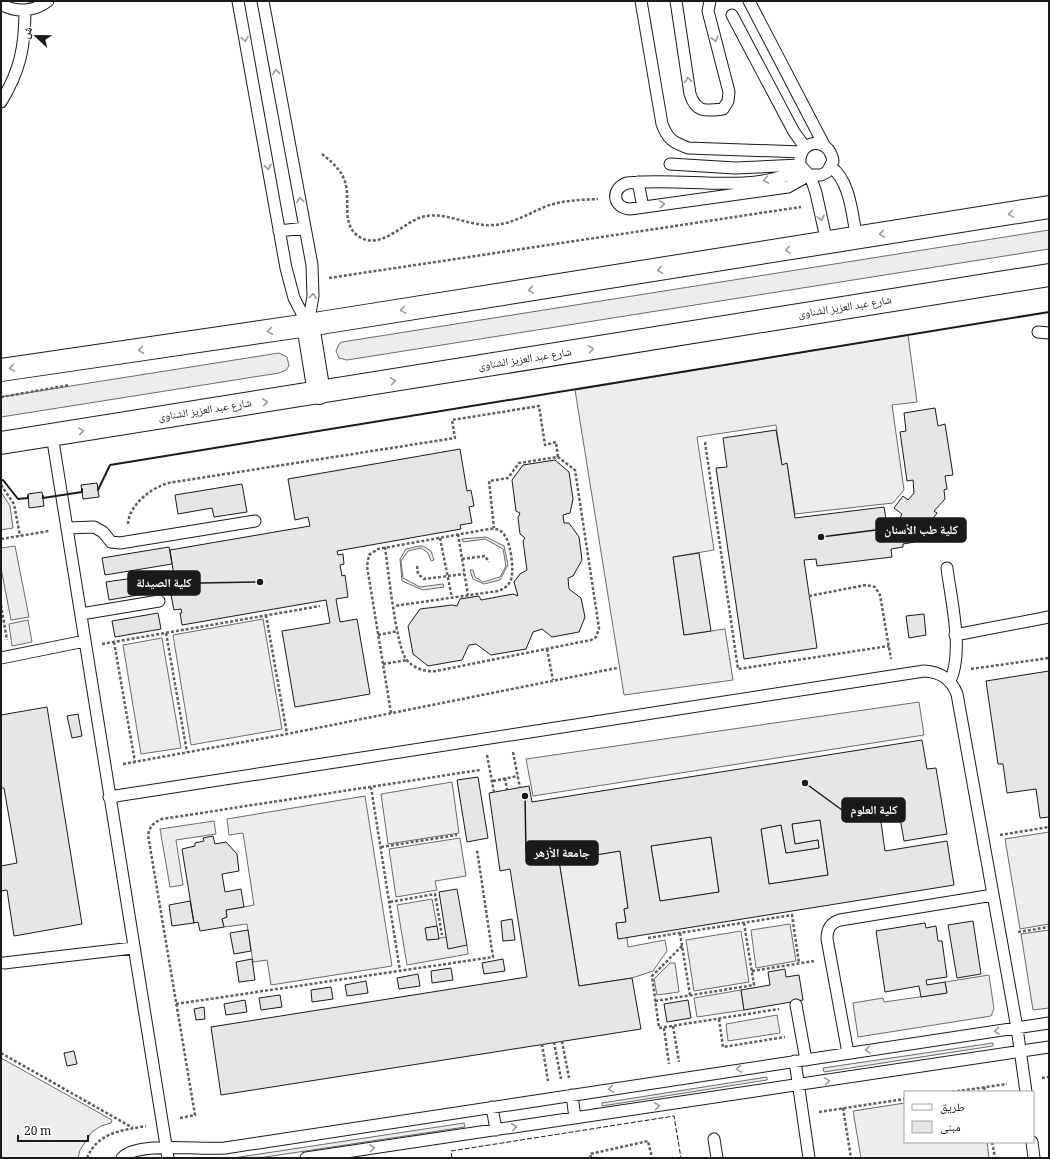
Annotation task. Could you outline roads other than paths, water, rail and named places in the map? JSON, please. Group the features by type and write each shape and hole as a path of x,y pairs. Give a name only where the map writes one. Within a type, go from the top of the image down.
{"street":[{"path":"1,370 308,326 1049,207"},
{"name":"شارع عبد العزيز الشناوى","path":"1,443 1049,275"},
{"path":"308,326 319,393"}],"lane":[{"path":"1,4 14,10 26,10 37,8 48,1"},
{"path":"238,1 289,283 294,298 308,326"},
{"path":"263,1 314,281 312,311 308,326"},
{"path":"641,1 662,124 667,136 675,143 688,148 803,150 817,143 824,145"},
{"path":"676,1 690,94 695,105 706,111 723,109 728,101 729,92 708,11 710,1"},
{"path":"670,164 806,171 821,175 831,167 832,154 824,145 748,1"},
{"path":"1,102 11,85 21,62 25,37 26,10"},
{"path":"732,15 803,150 806,171 827,243"},
{"path":"831,167 837,171 845,183 857,239"},
{"path":"806,171 797,183 780,189 736,193 643,207 623,208 618,204 615,197 616,190 621,185 638,182 744,183 784,177 806,171"},
{"path":"638,182 643,207"},
{"path":"279,231 305,228"},
{"path":"1038,332 1049,333"},
{"path":"52,435 167,1153"},
{"path":"68,528 94,527 103,532 111,542 130,541 255,521"},
{"path":"947,568 957,648 952,676 957,694 1017,1028 1025,1087"},
{"path":"81,614 159,601"},
{"path":"955,634 1049,617"},
{"path":"5,657 85,644"},
{"path":"109,797 924,671 952,676"},
{"path":"848,1053 827,933 828,928 835,921 993,895"},
{"path":"4,962 133,948"},
{"path":"796,1005 801,1035 799,1085 809,1158"},
{"path":"122,1158 132,1151 145,1148 167,1153 225,1148 1049,1023"},
{"path":"306,1158 1049,1047"},
{"path":"572,1095 576,1118"},
{"path":"492,1107 496,1130"},
{"path":"714,1139 717,1158"},
{"path":"1032,1143 1034,1158"}],"place":[{"name":"كلية طب الأسنان","path":"821,537"},
{"name":"كلية الصيدلة","path":"260,582"},
{"name":"كلية العلوم","path":"805,783"},
{"name":"جامعة الأزهر","path":"525,796"}]}
